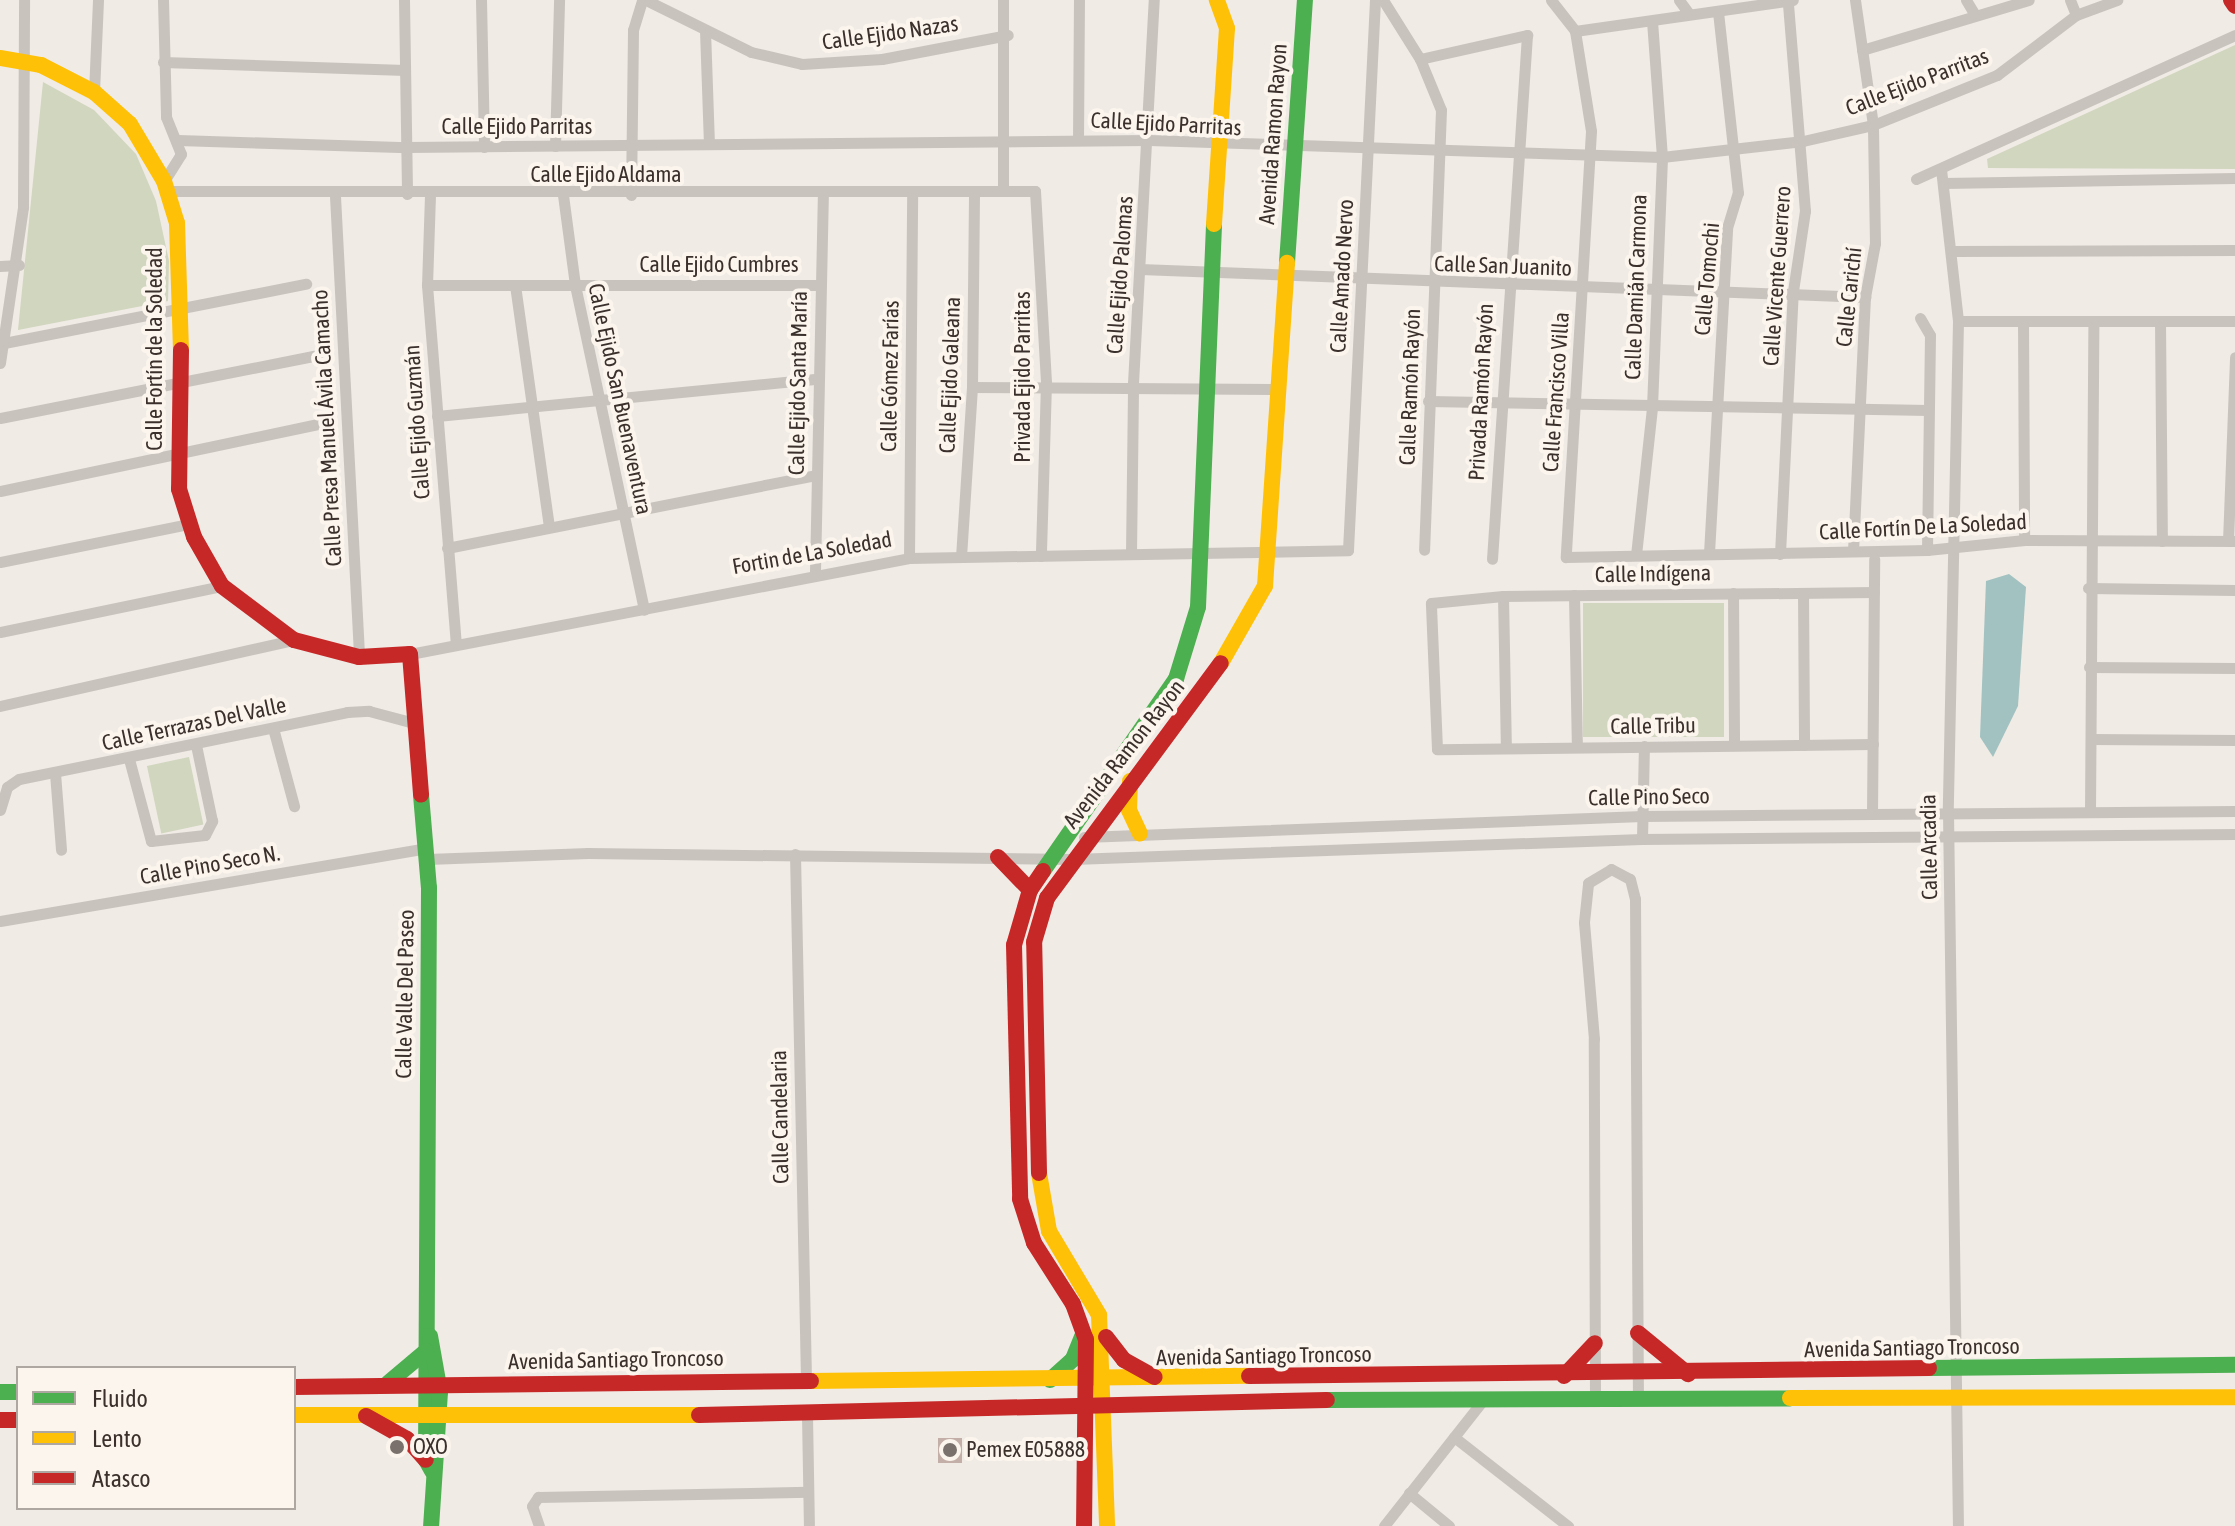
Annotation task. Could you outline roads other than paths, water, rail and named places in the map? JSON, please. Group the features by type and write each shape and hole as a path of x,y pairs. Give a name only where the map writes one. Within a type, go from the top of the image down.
{"main road":[{"name":"Avenida Ramon Rayon","path":"1107,1526 1107,1404 1102,1332 1085,1284 1049,1231 1037,1180 1034,942 1047,898 1087,836 1244,632 1265,586 1270,550 1305,0"},
{"path":"2231,0 2235,6"},
{"name":"Avenida Ramon Rayon","path":"1084,1526 1084,1331 1034,1243 1020,1199 1014,945 1030,890 1184,664 1198,607 1203,385 1227,28 1220,1"},
{"name":"Calle Fortín de la Soledad","path":"0,58 23,59 94,92 130,124 166,186 182,310 177,454 189,524 222,586 294,640"},
{"name":"Fortin de La Soledad","path":"294,640 359,657 410,654"},
{"name":"Calle Valle Del Paseo","path":"410,654 427,853 428,1343 433,1387 429,1465 431,1526"},
{"path":"1130,781 1129,810 1140,834"},
{"path":"998,857 1030,890"},
{"path":"1050,1380 1073,1359 1084,1331"},
{"path":"1102,1332 1124,1360 1160,1380"},
{"path":"1638,1333 1688,1374"},
{"path":"386,1385 428,1343"},
{"path":"1564,1376 1595,1343"},
{"name":"Avenida Santiago Troncoso","path":"296,1387 433,1387 806,1378 1084,1381 1595,1376 2235,1365"},
{"name":"Avenida Santiago Troncoso","path":"296,1415 807,1415 1085,1404 1484,1399 2235,1397"},
{"path":"361,1414 407,1439 429,1465"}],"street":[{"path":"0,363 19,265 24,0"},
{"path":"94,92 98,0"},
{"path":"163,0 166,117 178,140 180,159 166,186"},
{"path":"404,0 407,194"},
{"path":"481,0 484,147"},
{"path":"555,146 559,0"},
{"path":"631,195 628,147 633,30 644,0"},
{"name":"Calle Ejido Nazas","path":"644,0 751,52 802,64 882,59 1008,35"},
{"path":"1003,0 1008,35 1003,191"},
{"path":"1078,140 1079,0"},
{"name":"Calle Ejido Palomas","path":"1131,554 1133,383 1149,140 1154,0"},
{"name":"Calle Amado Nervo","path":"1346,551 1351,541 1375,0"},
{"name":"Calle Ramón Rayón","path":"1383,0 1420,59 1441,110 1443,151 1428,401 1424,550"},
{"name":"Calle Francisco Villa","path":"1551,0 1575,31 1591,131 1566,557"},
{"path":"1679,0 1689,14"},
{"name":"Calle Carichí","path":"1853,551 1865,297 1875,243 1873,125 1855,0"},
{"path":"1966,0 1975,15"},
{"path":"1862,50 2029,0"},
{"path":"2070,0 2076,15"},
{"name":"Calle Ejido Parritas","path":"178,140 407,147 628,147 1149,140 1294,150 1443,151 1588,159 1662,157 1803,141 1873,125 1997,75 2076,15 2117,0"},
{"path":"1575,31 1785,1"},
{"name":"Calle Vicente Guerrero","path":"1780,554 1793,291 1805,211 1803,141 1785,1"},
{"name":"Calle Tomochi","path":"1709,553 1727,228 1738,193 1718,11"},
{"name":"Calle Damián Carmona","path":"1636,555 1652,407 1654,289 1662,157 1652,21"},
{"path":"705,30 709,144"},
{"name":"Privada Ramón Rayón","path":"1420,59 1527,35 1515,155 1492,559"},
{"path":"1916,179 2235,35"},
{"path":"163,62 405,70"},
{"name":"Calle Arcadia","path":"1941,169 1954,251 1958,321 1949,550 1948,813 1960,1398 1958,1526"},
{"path":"1944,183 2235,178"},
{"name":"Calle Ejido Aldama","path":"166,186 335,196 823,196 1032,191 1039,197"},
{"name":"Calle Ejido Galeana","path":"961,557 972,387 974,193"},
{"name":"Calle Gómez Farías","path":"909,558 912,194"},
{"name":"Calle Ejido Guzmán","path":"430,195 427,285 456,645"},
{"name":"Calle Ejido San Buenaventura","path":"563,195 575,285 644,610"},
{"name":"Calle Presa Manuel Ávila Camacho","path":"335,196 359,657"},
{"name":"Calle Ejido Santa María","path":"815,571 823,196"},
{"name":"Privada Ejido Parritas","path":"1039,197 1046,383 1041,556"},
{"path":"1954,251 2235,250"},
{"path":"0,266 19,265"},
{"name":"Calle San Juanito","path":"1140,269 1583,290 1793,291 1865,297"},
{"path":"4,343 306,284"},
{"name":"Calle Ejido Cumbres","path":"427,285 820,285"},
{"path":"515,285 549,527"},
{"path":"1920,318 1930,335 1927,550"},
{"path":"1958,321 2235,321"},
{"path":"2160,321 2162,541"},
{"path":"2023,322 2024,540"},
{"path":"2090,811 2088,588 2093,322"},
{"path":"0,418 317,355"},
{"path":"2232,541 2235,357"},
{"path":"437,416 600,397 817,379"},
{"path":"972,387 1133,383 1279,389"},
{"path":"1428,401 1574,407 1928,410"},
{"path":"0,491 324,423"},
{"path":"447,548 817,475"},
{"path":"0,562 189,524"},
{"name":"Calle Fortín De La Soledad","path":"1566,557 1949,550 2024,540 2232,541"},
{"name":"Fortin de La Soledad","path":"410,654 644,610 815,571 909,558 1131,554 1200,548 1346,551"},
{"path":"1872,813 1874,559"},
{"path":"0,632 222,586"},
{"path":"2088,588 2235,590"},
{"name":"Calle Indígena","path":"1435,748 1432,600 1503,596 1874,592"},
{"path":"1733,593 1734,745"},
{"path":"1803,593 1804,745"},
{"path":"1574,595 1577,747"},
{"path":"1503,596 1506,748"},
{"path":"0,706 294,640"},
{"path":"2089,667 2235,668"},
{"name":"Calle Terrazas Del Valle","path":"0,810 13,782 55,773 369,711 414,723"},
{"path":"273,728 294,806"},
{"path":"2091,739 2235,740"},
{"name":"Calle Tribu","path":"1435,748 1873,744"},
{"path":"129,759 151,841 205,835 212,821 196,745"},
{"path":"1642,839 1644,746"},
{"path":"55,773 61,850"},
{"name":"Calle Pino Seco","path":"1065,838 1643,816 2235,811"},
{"name":"Calle Pino Seco","path":"795,854 1073,859 1642,839 2235,834"},
{"name":"Calle Pino Seco N.","path":"0,921 427,853 795,854"},
{"name":"Calle Candelaria","path":"795,854 806,1378"},
{"path":"1595,1399 1594,1039 1584,922 1588,883 1611,869 1630,879 1635,899 1638,1399"},
{"path":"1384,1526 1484,1399"},
{"path":"807,1415 809,1526"},
{"path":"1454,1437 1568,1526"},
{"path":"539,1526 532,1506 538,1497 808,1492"},
{"path":"1409,1493 1449,1526"}],"water":[{"path":"2009,574 2026,587 2018,706 1993,757 1980,737 1986,581"}],"place":[{"name":"OXO","path":"397,1447"},
{"name":"Pemex E05888","path":"950,1450"}]}
